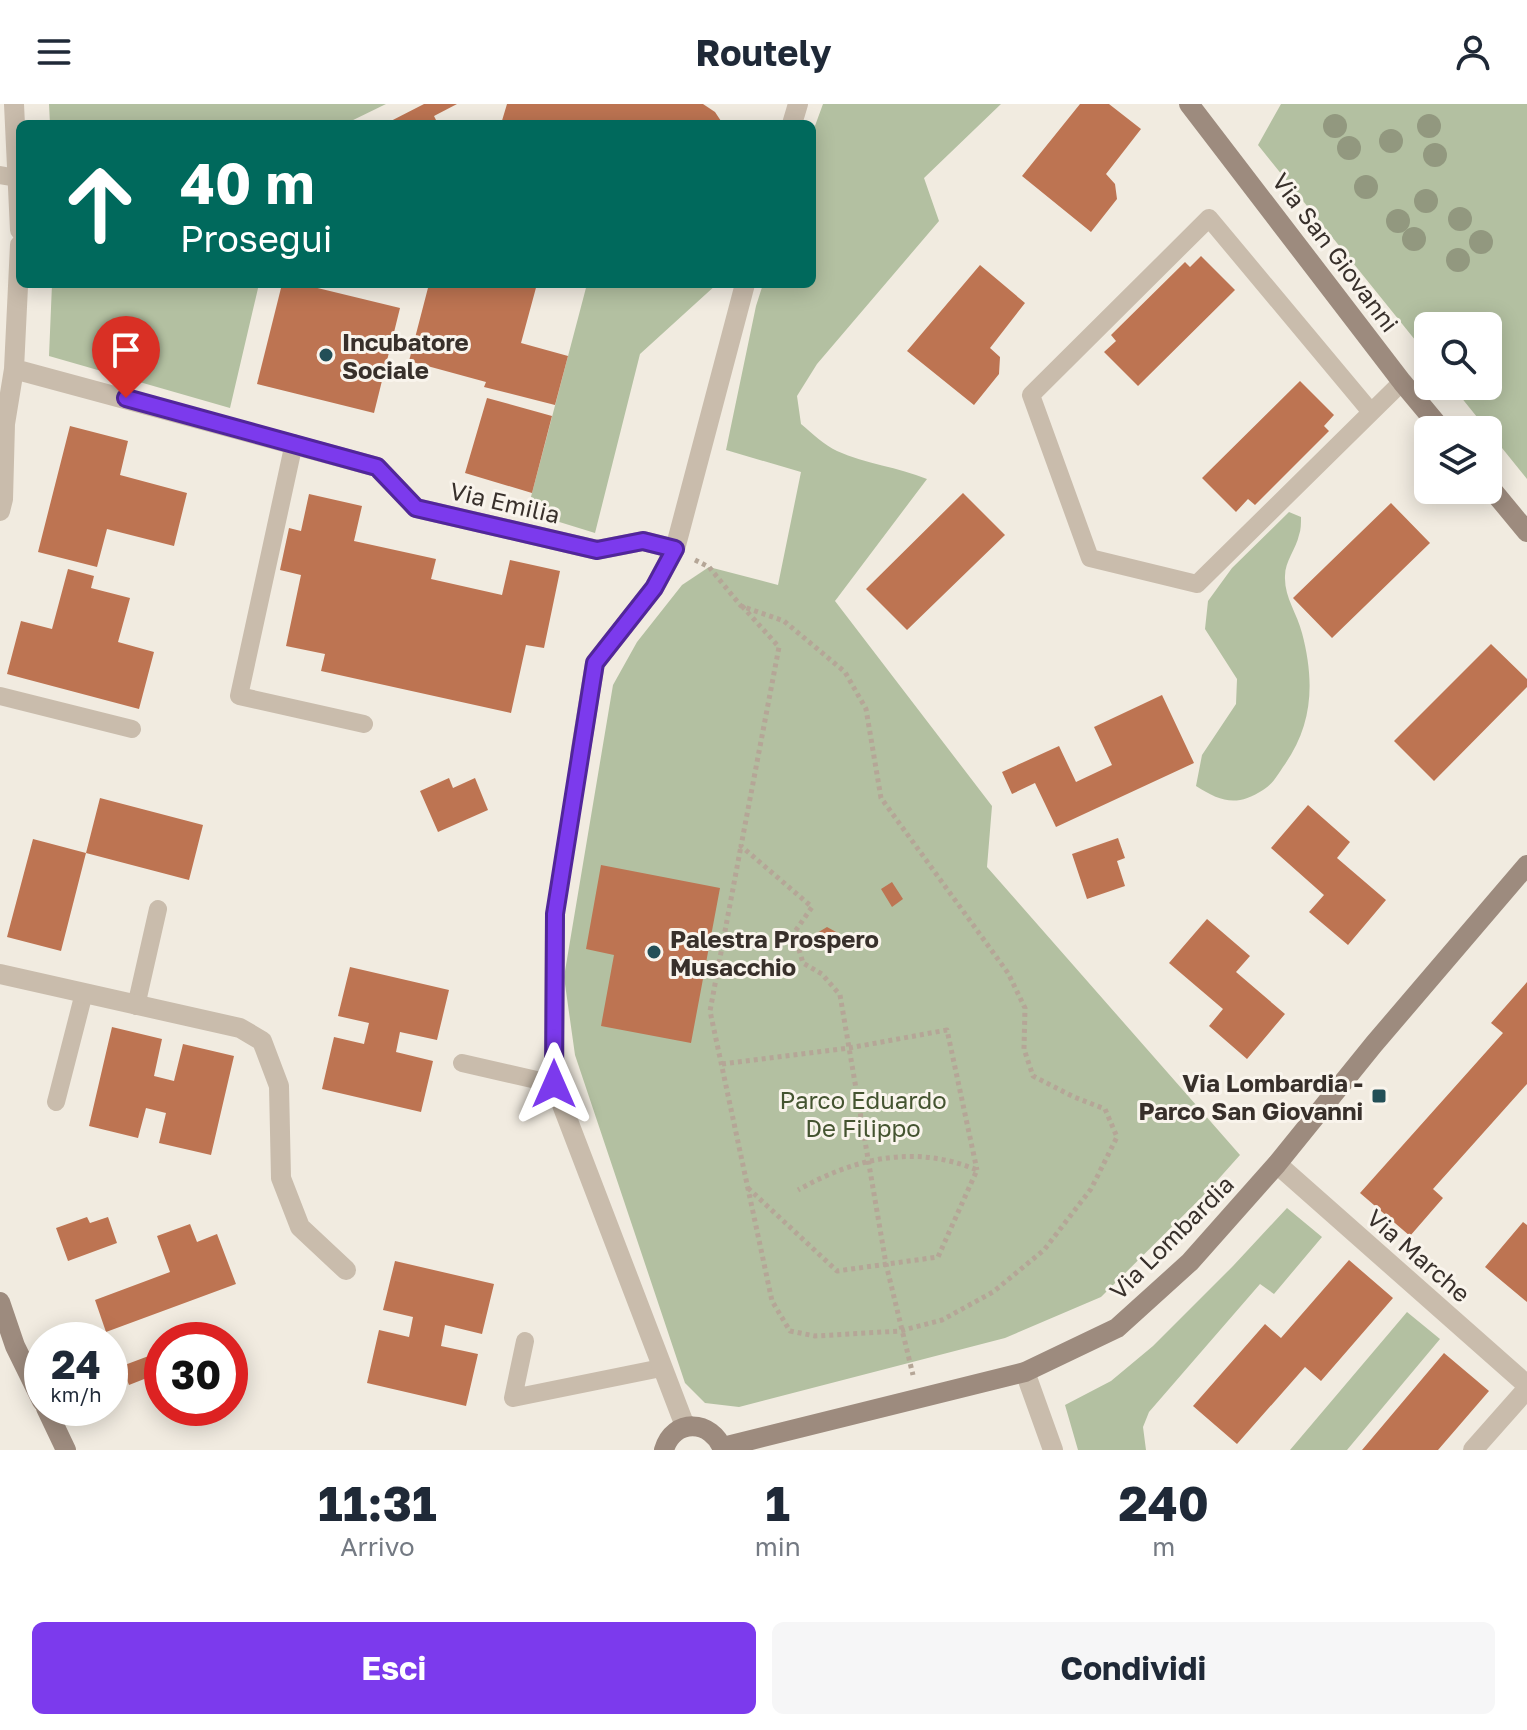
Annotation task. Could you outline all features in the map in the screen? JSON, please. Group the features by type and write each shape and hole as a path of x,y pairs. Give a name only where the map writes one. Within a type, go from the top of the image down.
{"street":[{"path":"14,104 9,176 16,210"},
{"name":"Via San Giovanni","path":"1189,104 1430,416"},
{"path":"0,511 3,499 2,430 14,369 18,288"},
{"path":"580,755 595,663 654,588 675,549 744,288"},
{"name":"Via Emilia","path":"14,369 377,467 416,508 597,550 643,541 675,549"},
{"path":"1502,502 1527,532"},
{"name":"Via Lombardia","path":"723,1449 1025,1372 1117,1328 1190,1262 1277,1164 1374,1044 1527,865"},
{"path":"555,914 554,1084 685,1426"},
{"path":"0,974 240,1028 262,1041 279,1086 281,1178 300,1227 346,1270"},
{"name":"Via Marche","path":"1277,1164 1527,1387 1473,1450"},
{"path":"0,1302 24,1364"},
{"path":"1025,1372 1053,1450"},
{"path":"55,1426 66,1450"},
{"path":"664,1450 672,1434 685,1426 708,1429 723,1449"}],"lane":[{"path":"1371,412 1209,218 1031,395 1090,558 1197,584 1402,382"},
{"path":"294,443 239,696 364,724"},
{"path":"0,696 132,729"},
{"path":"555,914 580,755"},
{"path":"136,1006 158,909"},
{"path":"56,1102 84,993"},
{"path":"462,1063 554,1084"},
{"path":"525,1341 513,1398 661,1368"}],"path":[{"path":"675,549 709,567 741,606 779,647 710,1011 772,1301 790,1331 815,1336 900,1331 942,1320 993,1292 1044,1250 1091,1189 1117,1137 1105,1109 1033,1076 1024,1049 1025,1008 1008,973 881,798 866,709 845,672 784,621 741,606"},
{"path":"741,846 812,907 794,933 803,963 822,974 840,995 886,1264 900,1331 920,1399"},
{"path":"722,1064 849,1048 947,1030 977,1170 938,1257 837,1271 748,1188"},
{"path":"798,1190 826,1174 868,1159 935,1159 961,1163 977,1170"}],"green space":[{"path":"49,104 386,104 353,120 50,120"},
{"name":"Parco Eduardo De Filippo","path":"823,104 1001,104 924,178 939,221 817,364 797,396 801,424 827,446 927,479 835,601 992,806 987,867 1240,1155 1101,1297 1005,1338 739,1407 705,1403 685,1383 575,1055 564,977 613,685 637,642 682,585 709,567 778,585 801,472 726,450 762,288 816,288 816,123"},
{"path":"1281,104 1527,104 1527,479 1502,448 1502,416 1476,416 1463,400 1502,400 1502,312 1414,312 1414,339 1258,145"},
{"path":"52,288 258,288 230,408 49,356"},
{"path":"586,288 713,288 640,354 595,533 527,512"},
{"path":"1289,512 1301,517 1300,533 1287,565 1285,584 1302,633 1309,669 1306,720 1293,751 1269,786 1245,799 1221,799 1196,786 1202,755 1236,704 1237,679 1205,629 1208,601 1232,568"},
{"path":"1287,1208 1322,1237 1274,1294 1260,1284 1149,1412 1143,1427 1146,1450 1078,1450 1065,1405 1111,1381 1153,1346"},
{"path":"1407,1312 1440,1339 1347,1450 1290,1450"}],"building":[{"path":"424,104 457,104 434,116 436,120 393,120"},
{"path":"507,104 703,104 720,120 502,120"},
{"path":"1080,104 1109,104 1141,129 1106,174 1115,184 1117,199 1091,232 1022,176"},
{"path":"1201,256 1235,290 1138,386 1104,352 1116,341 1111,335 1185,262 1190,267"},
{"path":"980,265 1025,303 990,348 1000,357 999,374 974,405 907,351"},
{"path":"281,288 318,288 400,308 374,413 257,384"},
{"path":"428,288 536,288 521,343 568,356 555,405 484,387 486,382 409,361"},
{"path":"1300,381 1334,415 1324,426 1329,431 1255,505 1248,499 1236,512 1202,478"},
{"path":"487,398 552,416 532,493 465,473"},
{"path":"70,426 128,441 120,475 187,493 174,546 107,529 97,567 38,552"},
{"path":"963,493 1005,535 907,630 866,589"},
{"path":"309,494 362,506 354,541 436,559 431,579 502,595 510,560 560,571 544,648 526,645 511,713 321,671 325,654 286,646 301,575 280,570 289,528 301,531"},
{"path":"1391,503 1430,543 1332,638 1293,598"},
{"path":"68,569 94,576 91,588 130,598 118,642 154,652 139,709 7,674 21,621 52,629"},
{"path":"1491,644 1527,679 1527,687 1434,781 1394,741"},
{"path":"1162,695 1194,763 1056,827 1035,783 1012,794 1002,772 1059,746 1076,782 1112,765 1094,727"},
{"path":"449,778 453,788 475,778 488,810 438,832 420,791"},
{"path":"100,798 203,825 189,880 86,853"},
{"path":"1308,805 1350,842 1337,858 1386,900 1348,945 1309,912 1324,895 1271,848"},
{"path":"1118,838 1125,858 1117,861 1125,886 1087,899 1072,854"},
{"path":"33,839 86,853 61,951 7,937"},
{"name":"Palestra Prospero Musacchio","path":"601,865 720,888 691,1043 601,1026 614,955 586,949"},
{"path":"892,882 903,899 892,907 881,889"},
{"path":"1207,919 1250,956 1236,972 1285,1014 1247,1059 1209,1026 1223,1009 1169,963"},
{"path":"827,927 838,933 838,945 828,951 817,946 817,933"},
{"path":"350,967 449,990 437,1040 400,1032 396,1052 433,1061 421,1112 322,1089 334,1037 364,1044 369,1023 338,1016"},
{"path":"1527,982 1527,1084 1433,1189 1443,1198 1410,1236 1360,1193 1503,1033 1491,1023"},
{"path":"112,1027 162,1039 154,1076 174,1081 183,1044 234,1056 211,1155 159,1143 166,1113 146,1108 138,1138 89,1126"},
{"path":"87,1217 90,1223 108,1217 117,1243 68,1261 56,1228"},
{"path":"1523,1222 1527,1225 1527,1302 1485,1267"},
{"path":"190,1224 197,1242 217,1234 236,1284 128,1324 103,1322 95,1300 170,1272 157,1236"},
{"path":"1349,1260 1393,1298 1321,1381 1305,1367 1237,1444 1193,1406 1265,1324 1281,1338"},
{"path":"395,1261 494,1284 482,1334 445,1325 441,1346 478,1354 466,1406 367,1383 379,1330 409,1337 413,1317 383,1310"},
{"path":"1444,1353 1489,1391 1438,1450 1362,1450"},
{"path":"144,1358 144,1379 129,1385 128,1364"}],"place":[{"name":"Incubatore Sociale","path":"326,355"},
{"name":"Palestra Prospero Musacchio","path":"654,952"},
{"name":"Via Lombardia - Parco San Giovanni","path":"1379,1096"}],"route":[{"path":"126,398 377,467 416,508 597,550 643,541 675,549 654,588 595,663 555,914 554,1084"}]}
